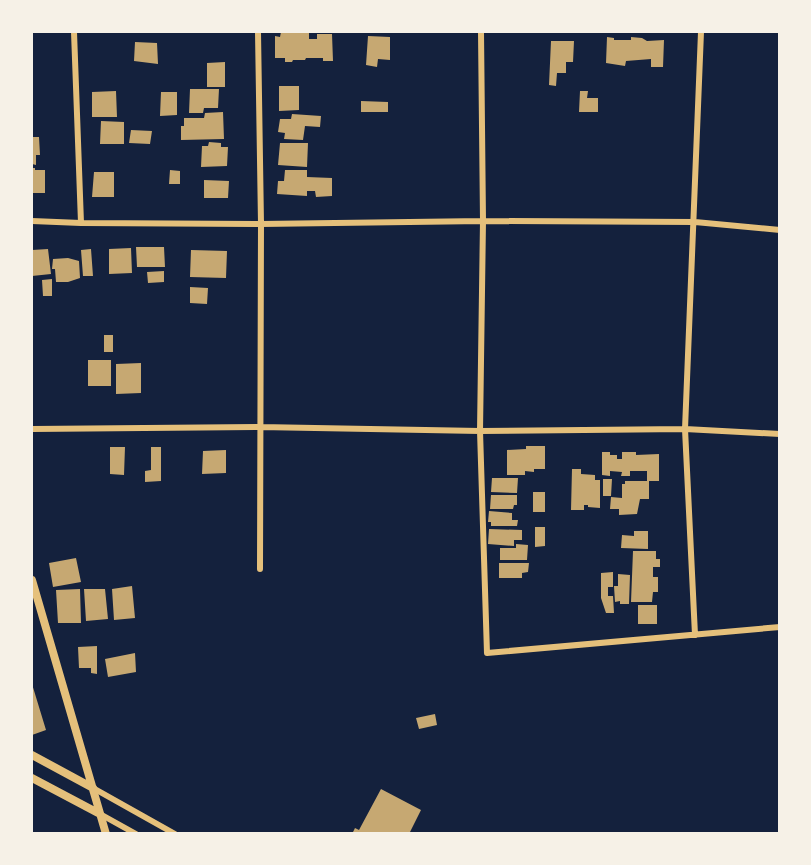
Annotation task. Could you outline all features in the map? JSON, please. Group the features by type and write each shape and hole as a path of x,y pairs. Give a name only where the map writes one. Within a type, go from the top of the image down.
{"main road":[{"path":"32,580 106,834"},
{"path":"32,755 93,788"},
{"path":"32,777 100,814"}],"street":[{"path":"74,32 81,223"},
{"path":"258,32 261,224 260,569"},
{"path":"481,32 483,221 480,431 487,653 780,627"},
{"path":"695,635 685,429 701,32"},
{"path":"32,221 261,224 483,221 695,222 780,230"},
{"path":"32,429 260,427 480,431 685,429 780,434"},
{"path":"93,788 175,834"},
{"path":"100,814 136,834"}],"building":[{"path":"281,32 309,33 309,39 317,39 317,34 332,34 333,61 323,61 323,58 306,58 285,62 285,58 275,58 275,36 280,37"},
{"path":"368,36 390,37 390,60 378,59 377,67 366,65"},
{"path":"607,37 614,38 614,40 631,40 631,37 647,41 664,40 663,67 651,67 651,59 626,61 625,66 606,63"},
{"path":"551,41 574,41 573,62 566,62 566,73 557,73 556,86 549,85"},
{"path":"135,42 157,43 158,64 134,61"},
{"path":"225,62 225,87 207,87 207,63"},
{"path":"279,86 299,86 299,110 279,111"},
{"path":"190,89 219,89 218,108 204,108 203,113 189,113"},
{"path":"116,91 117,117 92,117 92,92"},
{"path":"580,91 588,91 587,98 598,98 598,112 579,112"},
{"path":"161,92 177,92 177,115 160,116"},
{"path":"361,101 388,102 388,112 361,112"},
{"path":"223,112 224,139 181,140 181,126 184,126 184,118 204,118 205,113"},
{"path":"292,114 321,116 320,127 305,126 303,140 284,139 285,133 278,132 280,119 291,119"},
{"path":"101,121 124,122 124,144 100,144"},
{"path":"131,130 152,131 150,144 129,143"},
{"path":"32,137 39,137 40,155 36,155 36,165 32,164"},
{"path":"209,142 221,143 221,147 228,147 227,166 201,167 202,146 208,146"},
{"path":"280,143 308,143 307,167 278,165"},
{"path":"32,168 45,170 45,193 32,193"},
{"path":"170,170 180,171 180,184 169,184"},
{"path":"285,170 307,170 307,177 332,178 332,196 316,197 315,191 307,191 307,196 277,194 278,181 284,181"},
{"path":"94,172 114,172 114,197 92,197"},
{"path":"204,180 229,181 228,198 204,198"},
{"path":"136,247 164,247 165,267 137,267"},
{"path":"131,248 132,273 109,274 109,249"},
{"path":"48,249 51,274 32,276 32,250"},
{"path":"91,249 93,276 83,276 81,250"},
{"path":"191,250 227,251 226,278 190,277"},
{"path":"68,258 79,261 80,278 68,282 56,282 55,269 52,269 53,259"},
{"path":"164,271 164,282 148,283 147,272"},
{"path":"52,279 52,296 43,296 42,280"},
{"path":"190,287 208,288 207,304 190,303"},
{"path":"104,335 113,335 113,352 104,352"},
{"path":"88,360 111,360 111,386 88,386"},
{"path":"141,363 141,393 116,394 116,364"},
{"path":"526,446 545,446 545,469 534,469 534,472 525,471 525,475 507,475 507,450 526,449"},
{"path":"110,447 125,447 124,475 110,474"},
{"path":"151,447 161,447 161,481 145,482 145,471 151,470"},
{"path":"226,450 226,473 202,474 203,451"},
{"path":"602,452 617,455 617,459 622,459 622,452 636,452 636,455 659,454 659,481 649,481 649,499 640,499 637,514 619,515 619,509 610,509 611,497 622,498 622,484 625,484 625,481 647,481 647,471 630,471 630,476 621,476 622,472 610,471 610,476 602,475"},
{"path":"572,469 581,469 581,474 595,475 595,480 600,480 600,508 584,505 584,510 571,510"},
{"path":"492,478 518,478 517,493 491,492"},
{"path":"603,479 612,479 611,496 603,496"},
{"path":"533,492 545,492 545,512 533,512"},
{"path":"491,495 517,495 517,505 514,505 513,509 490,509"},
{"path":"489,511 512,513 512,520 518,520 517,526 491,526 491,522 488,522"},
{"path":"535,527 545,527 545,546 535,547"},
{"path":"489,529 522,530 522,540 514,540 514,546 488,544"},
{"path":"634,531 648,531 648,549 621,548 622,535 634,536"},
{"path":"516,544 528,545 527,560 500,560 500,548 516,548"},
{"path":"633,551 656,551 656,559 660,559 660,567 653,567 653,577 658,577 658,592 653,592 652,602 631,602"},
{"path":"76,558 81,582 53,587 49,563"},
{"path":"499,563 529,563 528,572 522,573 522,578 499,578"},
{"path":"613,572 613,587 608,587 608,596 613,596 614,613 606,613 601,598 601,573"},
{"path":"618,574 630,575 629,604 615,602 614,586 618,586"},
{"path":"132,586 135,618 114,620 112,589"},
{"path":"80,589 81,623 58,623 56,590"},
{"path":"84,589 105,589 108,619 86,621"},
{"path":"638,605 657,605 657,624 638,624"},
{"path":"97,646 97,674 91,673 91,668 79,668 78,647"},
{"path":"135,653 136,672 108,677 105,659"},
{"path":"32,684 46,730 32,735"},
{"path":"435,714 437,725 419,729 416,718"},
{"path":"381,789 421,810 409,834 352,834 355,828 359,830"}]}
